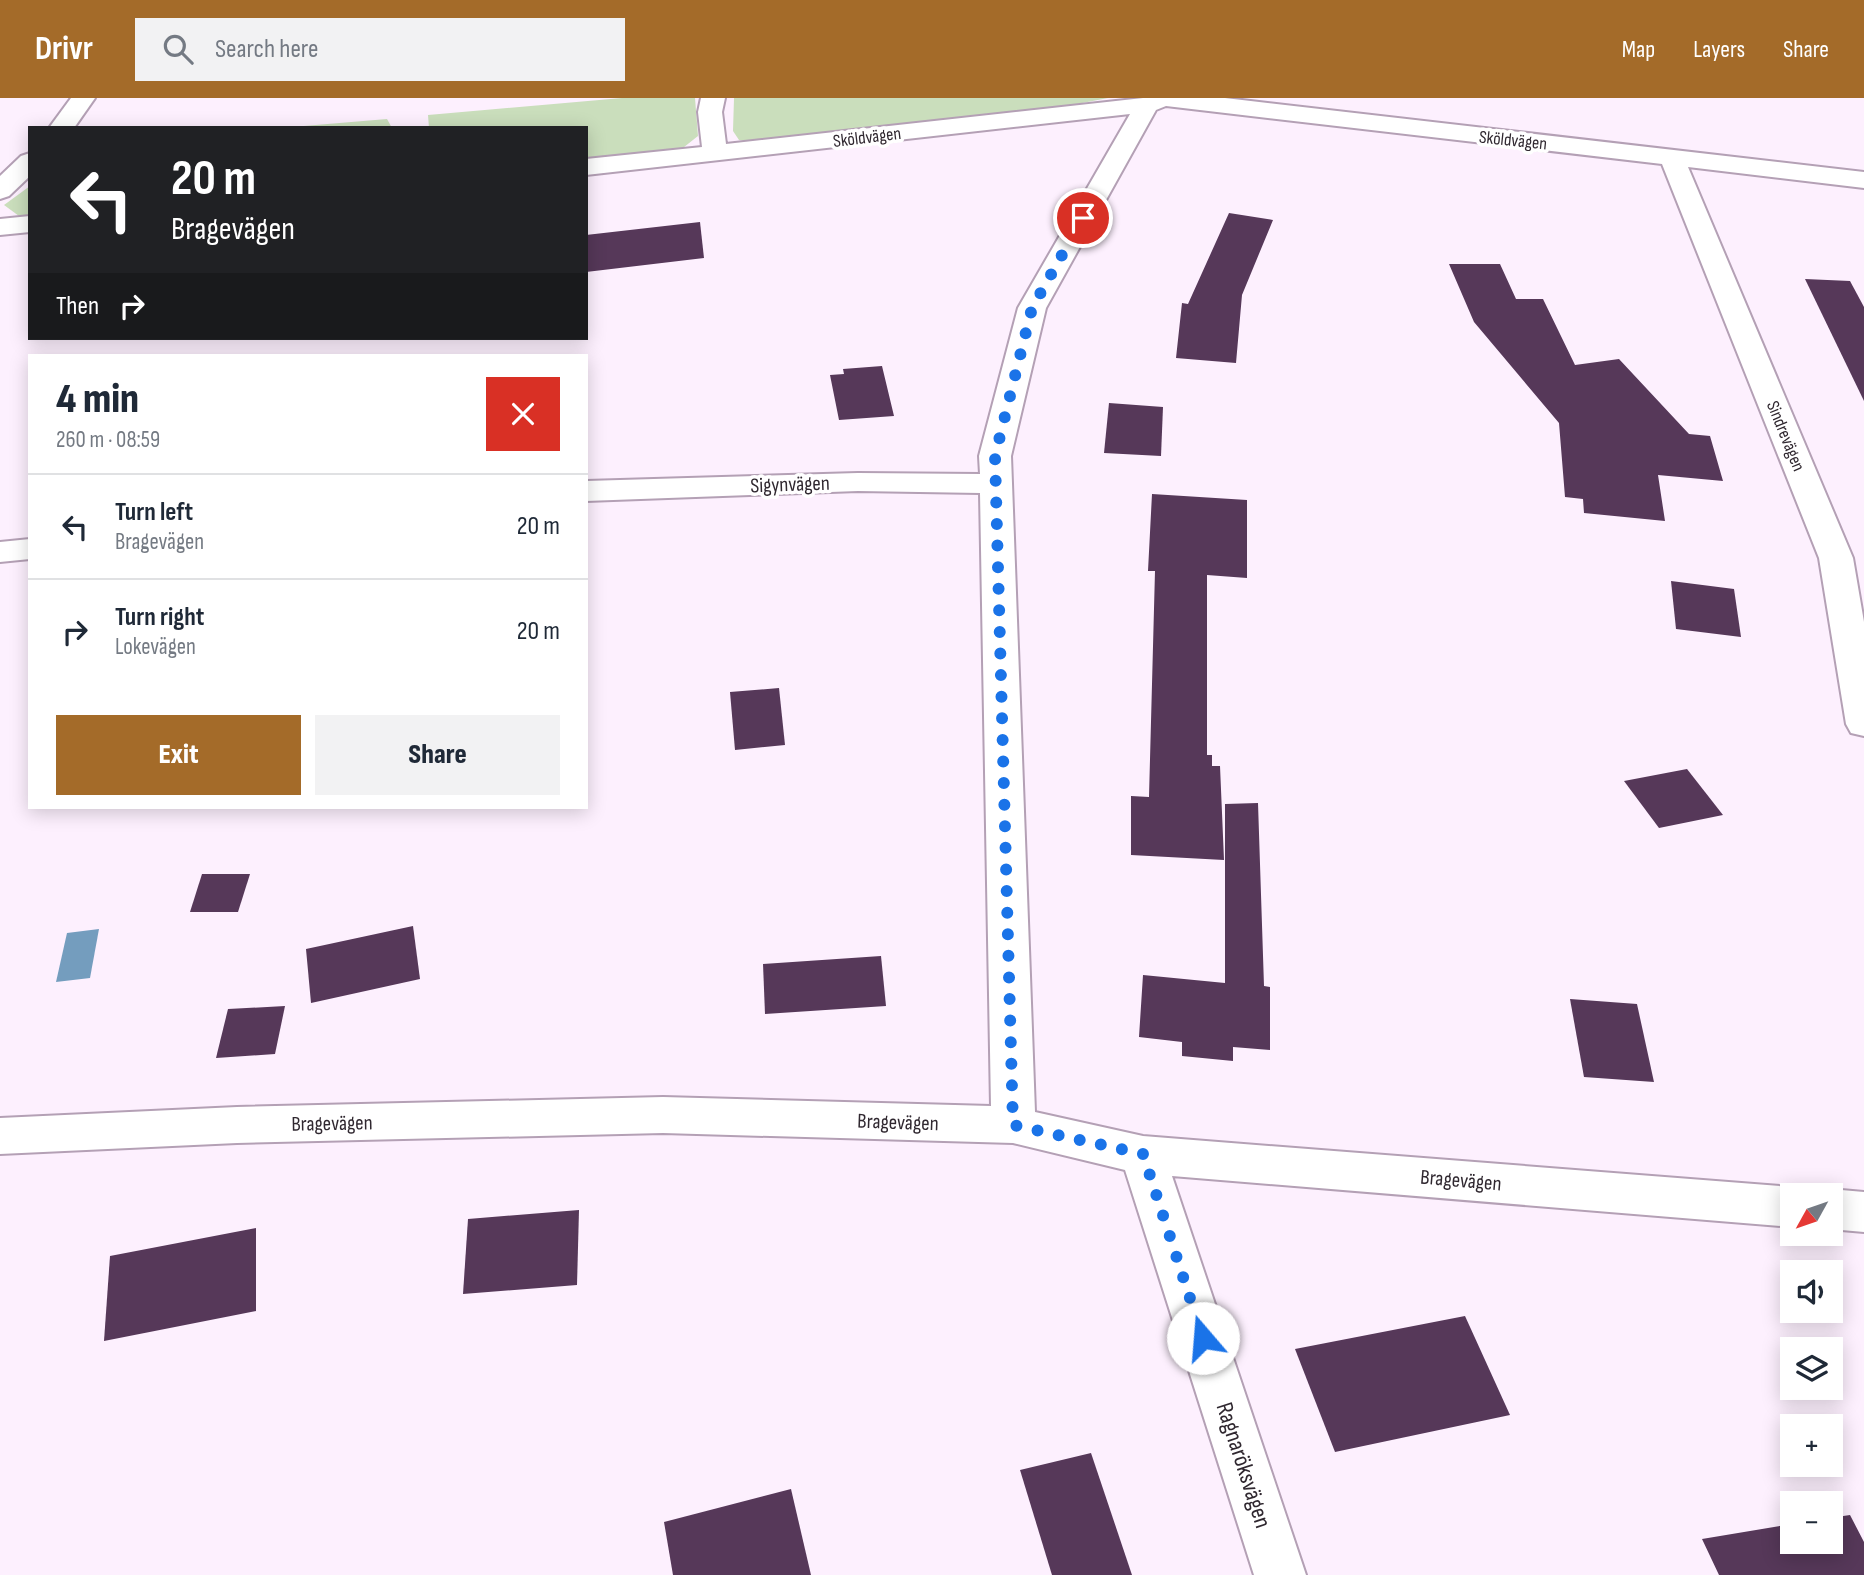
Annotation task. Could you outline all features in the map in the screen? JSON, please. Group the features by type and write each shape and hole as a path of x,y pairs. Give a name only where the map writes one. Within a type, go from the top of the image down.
{"street":[{"path":"62,126 83,98"},
{"path":"713,98 710,112 715,154"},
{"path":"1013,1125 995,456 1032,308 1155,101"},
{"name":"Sköldvägen","path":"588,167 1155,101 1864,180"},
{"name":"Sindrevägen","path":"1672,158 1836,558 1864,724"},
{"path":"0,191 28,163"},
{"path":"0,227 28,224"},
{"name":"Sigynvägen","path":"588,491 858,482 995,484"},
{"path":"0,552 28,549"},
{"name":"Bragevägen","path":"0,1136 237,1125 663,1115 1013,1125 1143,1154 1780,1205"},
{"name":"Ragnaröksvägen","path":"1143,1154 1280,1575"},
{"path":"1843,1210 1864,1212"}],"green space":[{"path":"622,98 695,98 698,136 674,155 588,161 588,126 429,126 428,115"},
{"path":"734,98 1108,98 1067,106 766,144 739,140 733,131"},
{"path":"387,119 391,126 304,126"},
{"path":"28,187 28,216 19,216 4,205"}],"water":[{"path":"99,929 90,978 56,982 67,933"}],"building":[{"path":"1229,213 1273,220 1242,295 1236,363 1176,358 1182,303 1188,304"},
{"path":"700,222 704,258 588,272 588,235"},
{"path":"1449,264 1500,264 1516,299 1543,299 1575,365 1619,359 1689,434 1710,436 1723,481 1658,475 1665,521 1584,513 1583,499 1565,497 1559,423 1474,322"},
{"path":"1805,279 1850,281 1864,307 1864,401"},
{"path":"882,366 894,416 839,420 830,375 844,374 843,369"},
{"path":"1109,403 1163,407 1161,456 1104,453"},
{"path":"1152,494 1247,500 1247,578 1207,575 1207,755 1212,755 1212,766 1220,766 1224,860 1131,855 1131,796 1149,797 1155,571 1148,571"},
{"path":"1671,581 1734,589 1741,637 1676,629"},
{"path":"779,688 785,745 735,750 730,692"},
{"path":"1687,769 1723,815 1659,828 1624,781"},
{"path":"1258,803 1264,986 1270,987 1270,1050 1233,1047 1233,1061 1182,1056 1182,1042 1139,1037 1143,975 1225,983 1225,804"},
{"path":"202,874 250,874 238,912 190,912"},
{"path":"413,926 420,979 311,1003 306,949"},
{"path":"881,956 886,1006 765,1014 763,964"},
{"path":"1570,999 1637,1004 1654,1082 1584,1077"},
{"path":"285,1006 275,1054 216,1058 228,1009"},
{"path":"579,1210 577,1285 463,1294 468,1219"},
{"path":"256,1228 256,1311 104,1341 110,1256"},
{"path":"1465,1316 1510,1415 1335,1452 1295,1349"},
{"path":"1091,1453 1132,1575 1052,1575 1020,1470"},
{"path":"791,1489 811,1575 673,1575 664,1522"},
{"path":"1850,1515 1864,1542 1864,1575 1719,1575 1702,1539 1780,1526 1780,1554 1843,1554 1843,1516"}],"route":[{"path":"1083,218 1032,308 995,456 1013,1125 1143,1154 1203,1338"}]}
